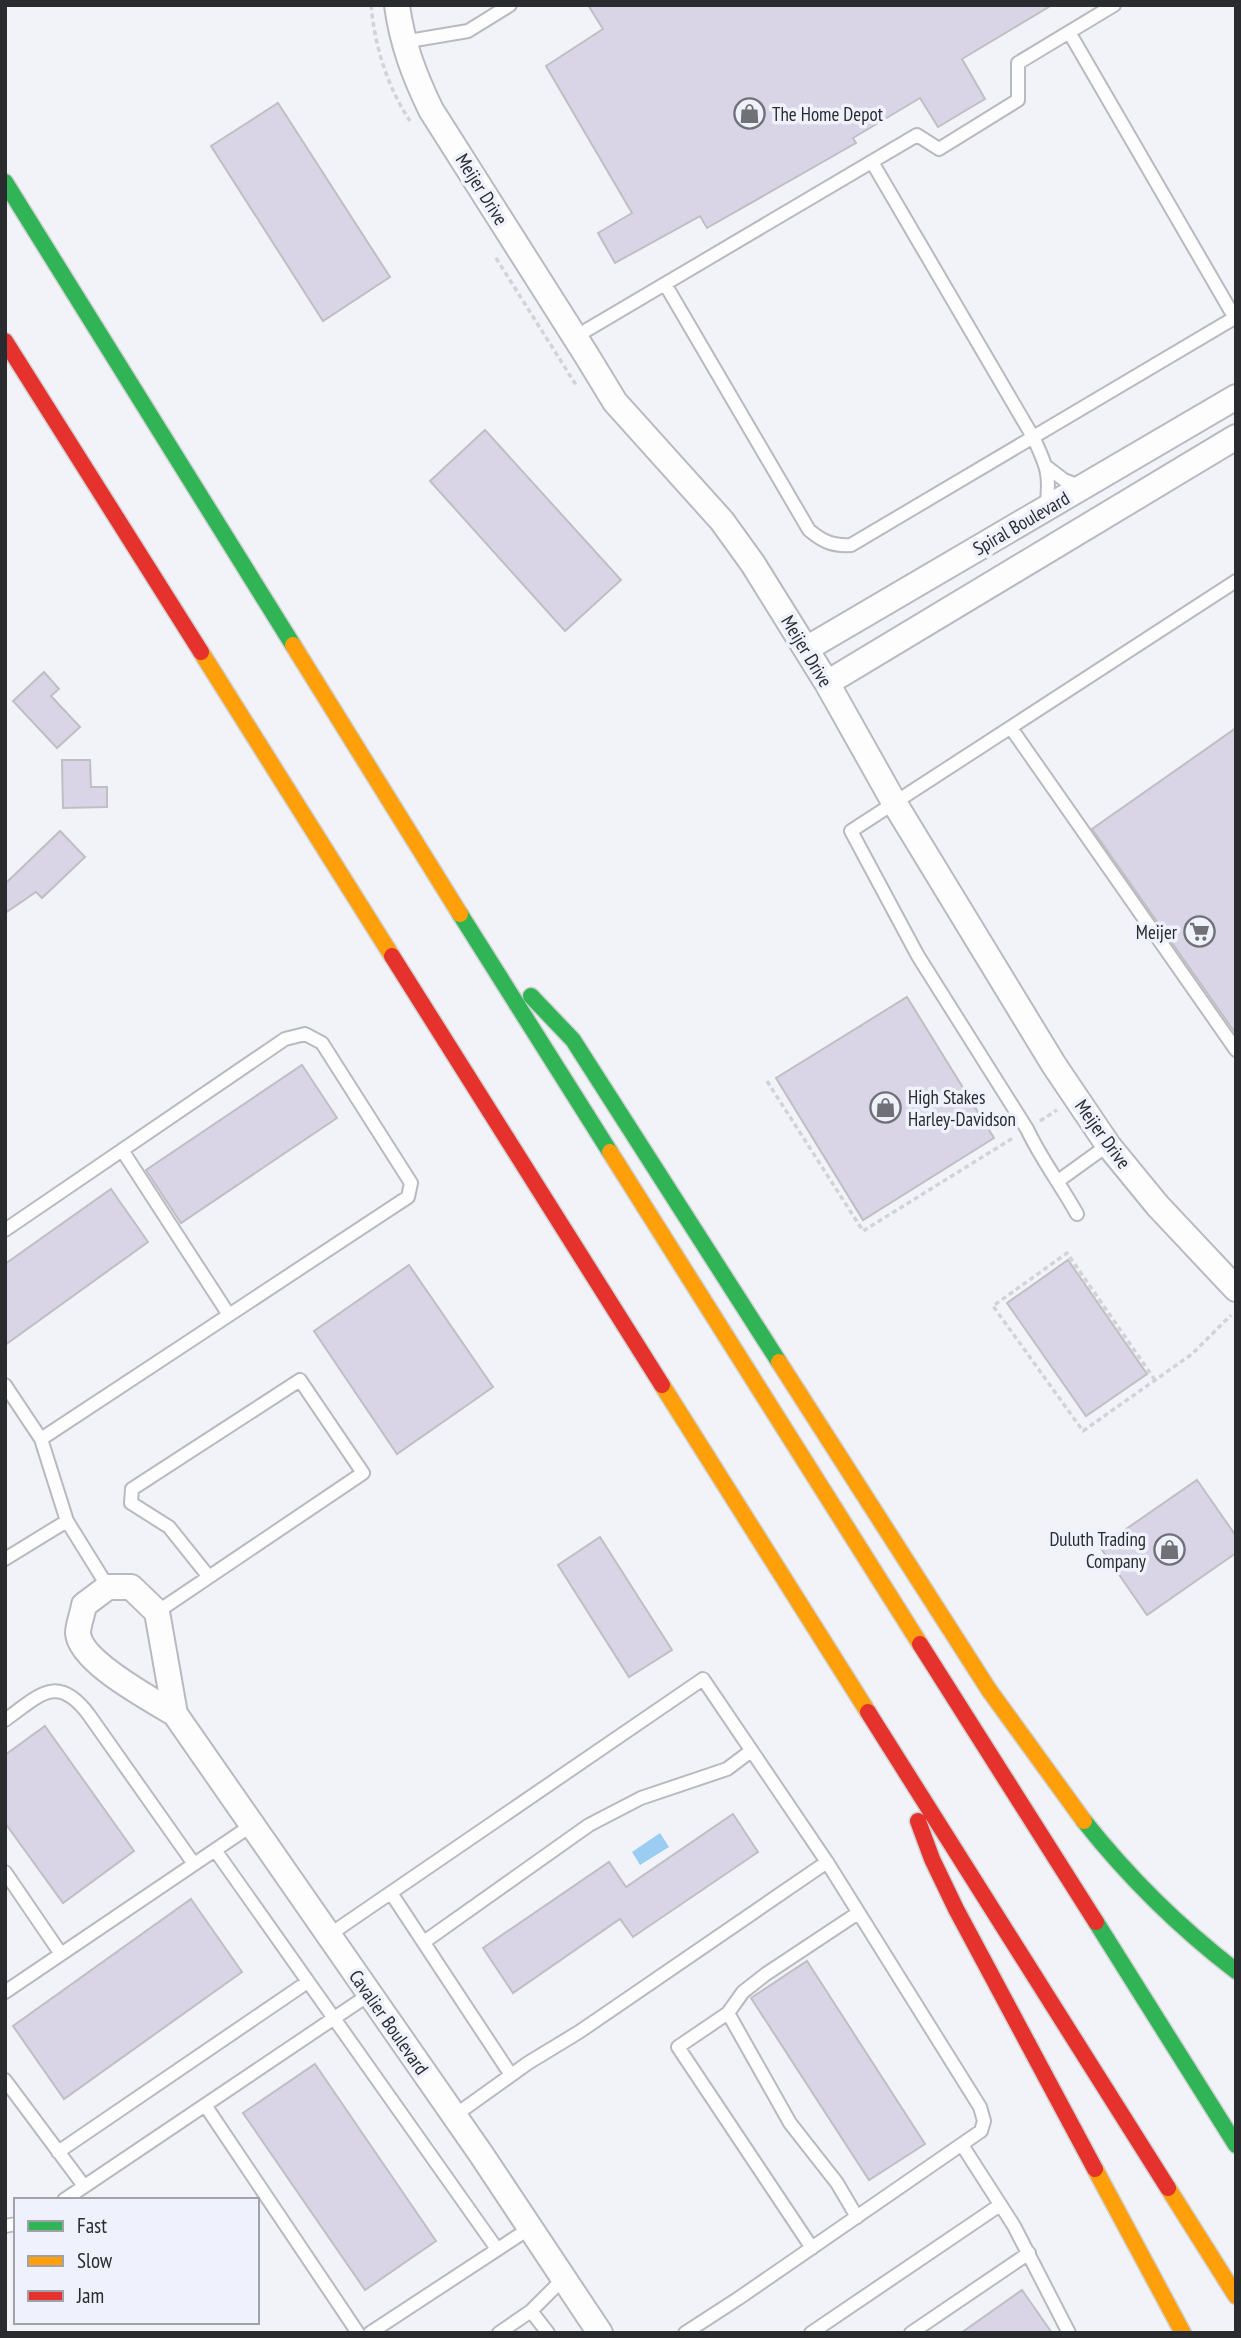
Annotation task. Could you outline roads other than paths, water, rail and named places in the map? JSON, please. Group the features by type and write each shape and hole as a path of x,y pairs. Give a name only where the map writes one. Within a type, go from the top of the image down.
{"highway":[{"path":"5,182 476,939 1236,2145"},
{"path":"5,341 1236,2296"},
{"path":"476,939 573,1040 989,1690 1055,1785 1129,1875 1203,1947 1236,1971"},
{"path":"894,1749 932,1859 950,1897 1183,2333"}],"street":[{"name":"Meijer Drive","path":"397,5 403,42 415,77 432,110 615,402 722,521 760,574 827,683 895,804 1054,1065 1108,1146 1158,1206 1236,1289"},
{"name":"Spiral Boulevard","path":"806,649 1236,397"},
{"name":"Spiral Boulevard","path":"827,683 1236,437"},
{"path":"108,1587 131,1587 157,1612"},
{"name":"Cavalier Boulevard","path":"108,1587 84,1605 78,1634 87,1652 104,1669 175,1714 454,2116 600,2333"},
{"name":"Cavalier Boulevard","path":"157,1612 175,1714"}],"lane":[{"path":"403,42 468,31 510,5"},
{"path":"575,337 917,135 939,149 1018,100 1018,63 1114,5"},
{"path":"666,284 809,530 822,542 837,546 851,545 1235,318 1069,32"},
{"path":"872,162 1033,437 1047,467 1049,489 1046,508"},
{"path":"1047,467 1064,480 1082,487"},
{"path":"1077,1214 918,956 851,831 1236,581"},
{"path":"1011,728 1236,1050"},
{"path":"5,1230 285,1039 305,1034 322,1043 411,1183 408,1197 41,1439"},
{"path":"1058,1181 1108,1146"},
{"path":"122,1150 229,1315"},
{"path":"157,1612 209,1577 363,1473 300,1380 132,1489 131,1503 169,1527 209,1577"},
{"path":"5,1385 41,1439 67,1521 108,1587"},
{"path":"5,1559 67,1521"},
{"path":"328,1935 703,1679 827,1862 980,2107 984,2121 981,2131 693,2330"},
{"path":"5,1720 50,1691 70,1694 89,1715 194,1864"},
{"path":"424,1942 589,1825 641,1798 727,1769 751,1751"},
{"path":"5,1992 252,1825"},
{"path":"215,1850 332,2020 497,2249"},
{"path":"454,2116 827,1862"},
{"path":"5,1872 61,1954"},
{"path":"391,1892 511,2075"},
{"path":"812,2248 677,2047 728,2012 750,1986 858,1913"},
{"path":"58,2152 306,1983"},
{"path":"67,2198 370,1994"},
{"path":"728,2012 790,2123 837,2183 857,2217"},
{"path":"5,2080 84,2186"},
{"path":"205,2105 358,2333"},
{"path":"962,2144 1029,2253 1069,2333"},
{"path":"811,2333 1000,2205"},
{"path":"370,2333 530,2228"},
{"path":"911,2333 1029,2253"},
{"path":"499,2333 531,2311 564,2278"},
{"path":"531,2311 548,2333"}],"water":[{"path":"660,1833 669,1847 640,1865 632,1852"}],"place":[{"name":"The Home Depot","path":"749,114"},
{"name":"Meijer","path":"1200,932"},
{"name":"High Stakes Harley-Davidson","path":"885,1108"},
{"name":"Duluth Trading Company","path":"1169,1550"}]}
